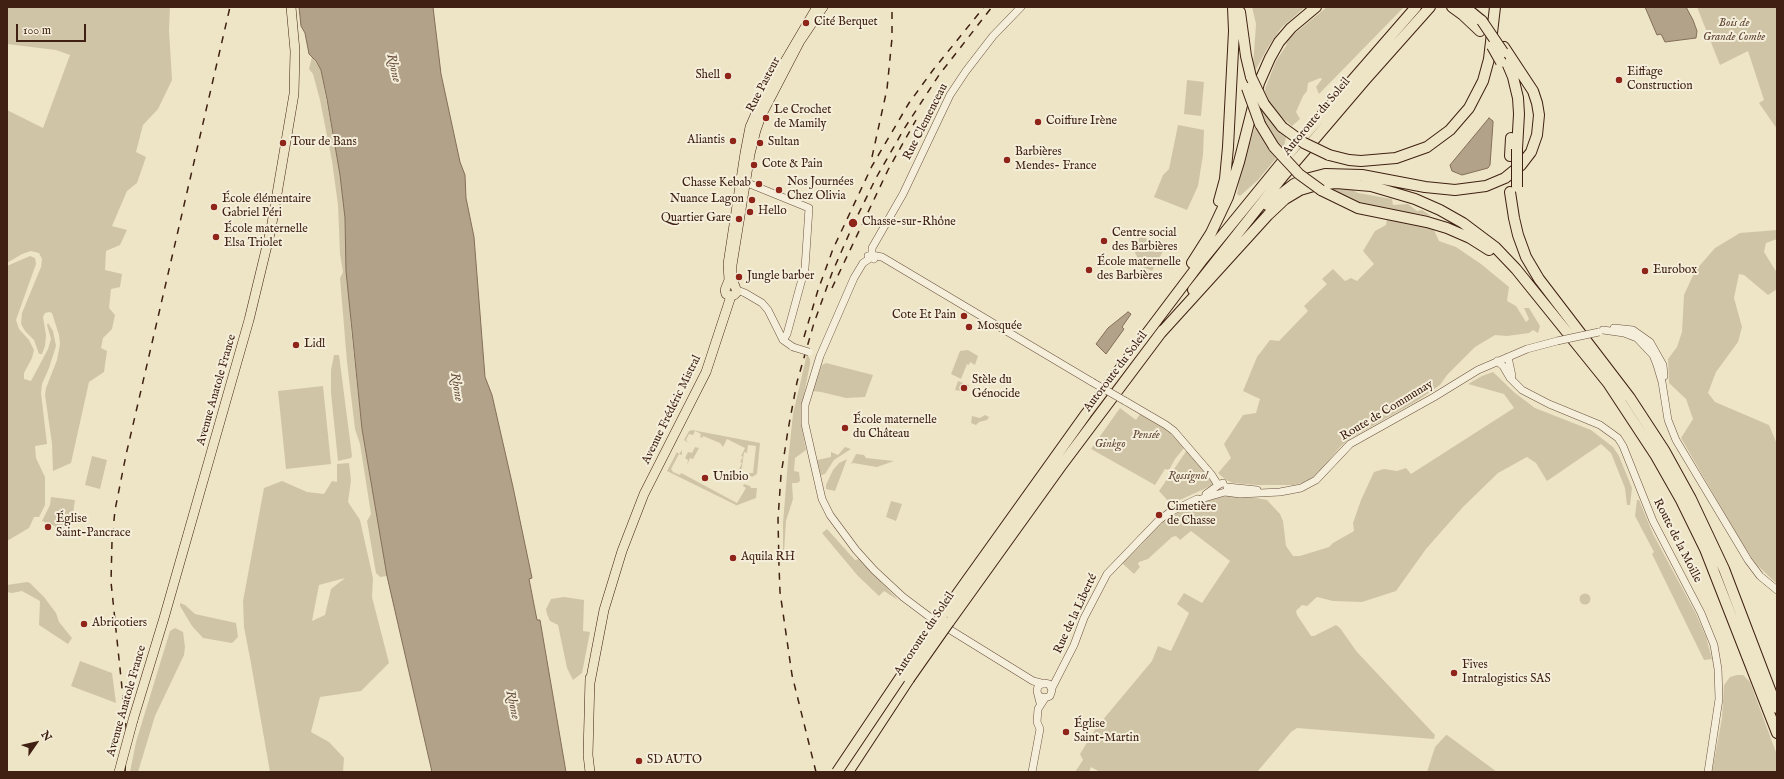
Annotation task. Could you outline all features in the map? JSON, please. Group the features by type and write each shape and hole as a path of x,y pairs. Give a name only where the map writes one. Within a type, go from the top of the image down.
{"highway":[{"path":"1194,260 1198,246 1218,205 1225,179 1234,31 1233,7"},
{"path":"1239,7 1242,51 1247,88 1260,124 1274,147 1299,174 1321,190 1358,208 1433,223 1463,234 1494,253 1529,285"},
{"path":"1113,377 1126,354 1194,260 1211,233 1231,188 1259,83 1270,58 1279,42 1291,28 1316,7"},
{"name":"Autoroute du Soleil","path":"848,772 1005,525 1113,377 1240,212 1344,88 1416,7"},
{"name":"Autoroute du Soleil","path":"837,772 946,618 1004,544 1236,234 1365,80 1430,7"},
{"path":"1452,7 1481,26"},
{"path":"1236,234 1284,190 1302,180 1315,176 1352,173 1425,187 1455,190 1486,186 1505,178 1521,164 1530,152 1537,135 1539,115 1533,91 1465,7"},
{"path":"1241,25 1251,77 1264,104 1282,127 1304,144 1329,155 1355,161 1390,159 1421,149 1436,141 1450,130 1469,108 1483,81 1489,59 1495,7"},
{"path":"1502,54 1513,77 1518,98 1519,114 1514,153 1513,190 1516,227 1530,265 1544,288 1594,350 1630,398 1661,445 1703,521 1735,595 1777,708"},
{"path":"1159,335 1278,205 1300,190 1326,183 1362,185 1415,199 1464,223 1491,244 1510,262 1529,285 1623,404 1668,476 1693,524 1715,572 1777,733"}],"main road":[{"name":"Avenue Anatole France","path":"119,772 249,320 271,229 294,94 295,52 291,7"},
{"name":"Rue Pasteur","path":"743,178 747,141 755,113 817,7"},
{"name":"Rue Pasteur","path":"743,178 761,116 800,41 823,7"},
{"path":"732,260 739,217 743,178"},
{"path":"732,291 728,264 743,178"},
{"path":"730,246 732,247 732,291"},
{"name":"Avenue Frédéric Mistral","path":"590,772 588,745 590,683 608,594 622,551 644,494 706,372 732,291"},
{"name":"Avenue Frédéric Mistral","path":"588,745 594,772"}],"street":[{"name":"Rue Clemenceau","path":"872,257 872,248 903,194 950,95 966,71 993,36 1021,7"},
{"path":"743,178 806,207 809,211 804,274 787,334 783,340"},
{"path":"854,278 861,266 872,257"},
{"path":"1032,772 1040,729 1037,716 1041,699 1039,686 931,618 903,597 874,570 856,550 830,515 822,499 804,414 806,400 820,356 862,261 872,257 887,261 1166,425 1174,431 1222,488"},
{"path":"732,291 751,296 762,303 768,310 783,340 793,347 820,356"},
{"path":"1601,331 1615,328 1633,330 1650,342 1663,365 1665,403"},
{"path":"1601,331 1624,333 1636,338 1651,348 1656,356 1659,357"},
{"name":"Route de Communay","path":"1222,488 1242,487 1266,492 1294,490 1309,485 1350,444 1478,370 1527,349 1601,331"},
{"path":"1644,344 1658,365 1668,420 1676,440 1732,536 1752,566 1760,576 1777,590"},
{"path":"1508,357 1514,382"},
{"name":"Route de la Moille","path":"1497,361 1522,390 1534,397 1600,425 1610,431 1618,438 1628,454 1653,521 1703,616 1715,651 1720,699 1708,772"},
{"name":"Rue de la Liberté","path":"1041,699 1051,694 1052,685 1074,645 1084,618 1107,574 1159,520 1170,512 1222,488"},
{"path":"1039,686 1052,685"}],"green space":[{"path":"7,7 170,7 169,30 172,80 158,109 143,125 136,152 146,157 137,183 127,191 112,226 127,230 120,245 106,251 105,270 122,274 120,287 111,289 109,308 115,315 112,329 103,338 101,348 107,351 104,372 89,382 71,463 53,471 52,444 45,395 46,388 57,360 60,344 59,335 52,313 45,313 43,317 46,335 45,346 42,354 39,354 34,340 25,331 21,324 22,313 41,267 42,259 39,253 31,251 22,254 7,263 7,110 43,128 70,55 56,50 7,44"},
{"path":"1252,7 1305,7 1281,28 1255,71 1253,66 1256,24"},
{"path":"1327,7 1404,7 1319,94 1316,87 1322,79 1320,78 1308,83 1307,91 1303,96 1296,112 1300,119 1292,126 1272,109 1263,94 1276,61 1286,46 1288,39"},
{"name":"Bois de Grande Combe","path":"1697,7 1777,7 1777,129 1759,103 1764,100 1748,51 1720,65"},
{"path":"312,57 321,70 340,175 345,218 351,329 362,429 387,576 380,577 376,573 367,521 371,514 360,444 355,429 347,362 340,278 343,272 340,254 338,205 332,161 320,100 313,74 309,69"},
{"path":"1187,80 1204,82 1201,116 1184,114"},
{"path":"1262,110 1274,126 1286,137 1284,147 1279,147 1259,116"},
{"path":"1178,125 1204,130 1203,155 1198,186 1187,210 1154,197 1163,175 1169,169"},
{"path":"1255,126 1277,157 1258,180 1240,196 1237,194 1240,177"},
{"path":"1349,188 1358,193 1392,199 1393,205 1408,204 1417,211 1422,210 1431,216 1364,205 1344,198 1328,189"},
{"path":"1387,218 1433,228 1439,241 1456,247 1481,264 1509,287 1507,301 1516,306 1526,322 1529,319 1524,308 1529,308 1540,326 1538,333 1533,330 1529,333 1507,336 1495,335 1475,347 1447,375 1440,385 1417,401 1351,438 1340,447 1318,474 1305,482 1294,485 1257,485 1233,483 1226,480 1218,473 1231,458 1224,444 1243,415 1256,413 1260,399 1243,391 1257,357 1270,340 1279,341 1308,311 1304,306 1327,284 1322,279 1333,269 1345,281 1351,278 1357,281 1374,264 1363,251 1375,231 1386,225"},
{"path":"1777,230 1777,239 1766,243 1764,252 1777,273 1777,289 1768,295 1744,275 1739,274 1734,298 1742,327 1738,342 1716,372 1708,393 1715,402 1769,425 1777,444 1777,584 1757,565 1744,547 1681,438 1693,419 1686,399 1669,383 1668,359 1677,347 1682,332 1684,295 1695,271 1715,248 1740,233"},
{"path":"1140,236 1166,246 1152,271 1143,267 1135,253"},
{"path":"30,256 35,258 36,264 16,320 19,329 29,340 34,350 32,358 24,373 24,379 31,381 48,349 51,339 47,325 48,323 53,331 56,346 42,384 41,393 47,444 35,446 36,458 45,477 45,505 39,517 34,517 29,528 7,541 7,266"},
{"path":"968,350 978,356 975,365 970,362 969,365 967,364 961,379 951,374 960,351"},
{"path":"807,354 810,359 810,364 801,410 801,424 806,450 795,458 794,471 799,472 800,481 797,483 792,483 793,499 786,521 783,554 783,523 793,414"},
{"path":"334,355 339,355 352,456 351,458 338,461 331,393 331,370"},
{"path":"826,363 873,375 865,397 846,398 812,391 822,365"},
{"path":"1493,372 1515,393 1535,408 1591,430 1613,447 1619,456 1632,488 1630,505 1627,505 1625,488 1611,453 1601,444 1547,481 1536,463 1527,457 1498,473 1463,507 1426,549 1396,591 1362,602 1333,601 1317,597 1307,606 1302,605 1296,611 1297,615 1311,636 1314,636 1336,625 1340,628 1357,652 1435,735 1434,739 1297,728 1291,732 1257,772 1100,772 1091,767 1089,772 1075,772 1083,760 1080,754 1096,728 1152,661 1158,646 1171,651 1189,613 1177,604 1184,593 1202,603 1230,561 1191,531 1180,540 1176,536 1172,537 1148,559 1139,562 1138,564 1140,567 1134,574 1122,563 1156,528 1172,515 1202,501 1227,496 1257,498 1267,500 1280,514 1283,521 1286,546 1293,556 1300,556 1329,547 1333,543 1354,531 1353,523 1361,500 1374,472 1384,469 1397,471 1406,468 1411,474 1514,408 1504,394 1468,384"},
{"path":"958,381 969,385 967,392 955,390"},
{"path":"323,386 331,464 286,469 278,391"},
{"path":"1120,408 1136,420 1140,414 1159,424 1184,448 1175,459 1169,470 1165,469 1155,485 1091,449"},
{"path":"985,415 989,417 987,420 979,422 976,425 971,423 972,416 980,418"},
{"path":"692,430 760,443 757,474 752,477 749,475 749,473 753,473 756,446 748,445 747,453 744,452 741,474 744,476 737,473 742,463 740,462 743,457 741,456 745,448 727,439 723,447 720,443 703,436 702,438 700,437 701,434 695,431 693,435 689,434 686,440 689,443 684,440 689,431"},
{"path":"695,447 699,448 693,459 690,458 687,465 688,460 685,458 688,452 692,453"},
{"path":"845,447 851,449 834,460 825,474 821,475 817,460 831,457 831,452 838,455"},
{"name":"Rossignol","path":"1187,450 1215,484 1171,504 1159,491"},
{"path":"677,452 679,454 671,469 673,472 680,475 681,473 737,503 746,488 743,486 744,484 750,486 751,488 757,488 756,498 735,506 736,505 667,471"},
{"path":"856,454 864,455 866,458 894,461 877,467 853,463 851,464"},
{"path":"92,456 107,460 100,489 85,485"},
{"path":"847,459 835,491 826,489 826,485 833,470 839,463"},
{"path":"349,463 351,480 348,502 360,520 373,578 372,597 389,663 361,691 320,697 311,732 329,742 344,758 343,772 270,772 244,627 243,601 264,488 282,481 307,492 324,494 332,481 337,482 337,464","holes":["345,578 331,589 325,615 312,621 319,585"]},
{"path":"51,497 75,500 70,534 62,531 59,536 55,534 57,530 55,529 55,526 42,521 50,505"},
{"path":"1637,500 1639,500 1653,534 1696,614 1706,637 1712,659 1704,660 1652,554 1654,552 1635,516"},
{"path":"891,501 902,504 896,521 886,517"},
{"path":"827,529 855,560 860,559 898,600 884,591 879,596 858,576 822,533"},
{"path":"27,582 30,583 44,597 56,613 59,622 72,638 68,644 39,625 40,601 22,591 12,593 7,592 7,585"},
{"path":"1583,594 1587,594 1589,595 1589,603 1583,604 1580,601 1580,597"},
{"path":"564,597 584,600 583,631 590,632 582,673 573,680 567,668 558,625 550,621 546,609 551,599"},
{"path":"180,603 185,605 195,614 236,623 238,637 232,643 203,638 192,626 180,606"},
{"path":"175,628 183,632 185,647 184,655 155,716 138,772 130,772 136,742 170,631"},
{"path":"80,661 112,673 116,703 71,686"},
{"path":"1743,675 1750,682 1777,755 1777,772 1712,772 1722,718 1724,685 1730,677"},
{"path":"1446,735 1497,772 1427,772 1435,747"}],"water":[{"name":"Rhone","path":"299,7 433,7 441,74 460,162 465,175 466,198 474,237 485,377 492,395 532,578 529,579 537,620 540,620 566,772 432,772 387,576 362,429 346,271 345,218 340,175 327,99 321,70 316,61 309,54 305,33 301,26"},
{"path":"1645,7 1686,7 1697,31 1696,38 1665,42 1661,34 1657,35"},
{"path":"1489,118 1493,121 1493,123 1490,165 1488,168 1462,175 1452,171 1450,165"},
{"path":"1128,312 1131,314 1122,327 1124,329 1106,354 1096,344 1108,328"}],"railway":[{"path":"125,772 127,736 111,582 112,541 115,510 126,455 230,7"},
{"path":"872,157 887,89 892,38 892,7"},
{"path":"804,337 818,290 833,249 872,166 909,103 933,70 984,7"},
{"path":"816,772 792,675 780,592 778,519 781,475 797,382 814,323 832,273 876,178 904,129 939,75 992,7"},
{"path":"832,288 888,170 916,120"}],"place":[{"name":"Cité Berquet","path":"806,23"},
{"name":"Shell","path":"728,76"},
{"name":"Eiffage Construction","path":"1619,80"},
{"name":"Le Crochet de Mamily","path":"766,118"},
{"name":"Coiffure Irène","path":"1038,122"},
{"name":"Aliantis","path":"733,141"},
{"name":"Tour de Bans","path":"283,143"},
{"name":"Sultan","path":"760,143"},
{"name":"Barbières Mendes- France","path":"1007,160"},
{"name":"Cote & Pain","path":"754,165"},
{"name":"Chasse Kebab","path":"759,184"},
{"name":"Nos Journées Chez Olivia","path":"779,190"},
{"name":"Nuance Lagon","path":"752,200"},
{"name":"École élémentaire Gabriel Péri","path":"214,207"},
{"name":"Hello","path":"750,212"},
{"name":"Quartier Gare","path":"739,219"},
{"name":"Chasse-sur-Rhône","path":"853,223"},
{"name":"École maternelle Elsa Triolet","path":"216,237"},
{"name":"Centre social des Barbières","path":"1104,241"},
{"name":"École maternelle des Barbières","path":"1089,270"},
{"name":"Eurobox","path":"1645,271"},
{"name":"Jungle barber","path":"739,277"},
{"name":"Cote Et Pain","path":"964,316"},
{"name":"Mosquée","path":"969,327"},
{"name":"Lidl","path":"296,345"},
{"name":"Stèle du Génocide","path":"964,388"},
{"name":"École maternelle du Château","path":"845,428"},
{"name":"Unibio","path":"705,478"},
{"name":"Cimetière de Chasse","path":"1159,515"},
{"name":"Église Saint-Pancrace","path":"48,527"},
{"name":"Aquila RH","path":"733,558"},
{"name":"Abricotiers","path":"84,624"},
{"name":"Fives Intralogistics SAS","path":"1454,673"},
{"name":"Église Saint-Martin","path":"1066,732"},
{"name":"SD AUTO","path":"639,761"}],"park label":[{"name":"Pensée","path":"1146,436"},
{"name":"Ginkgo","path":"1110,445"}]}
